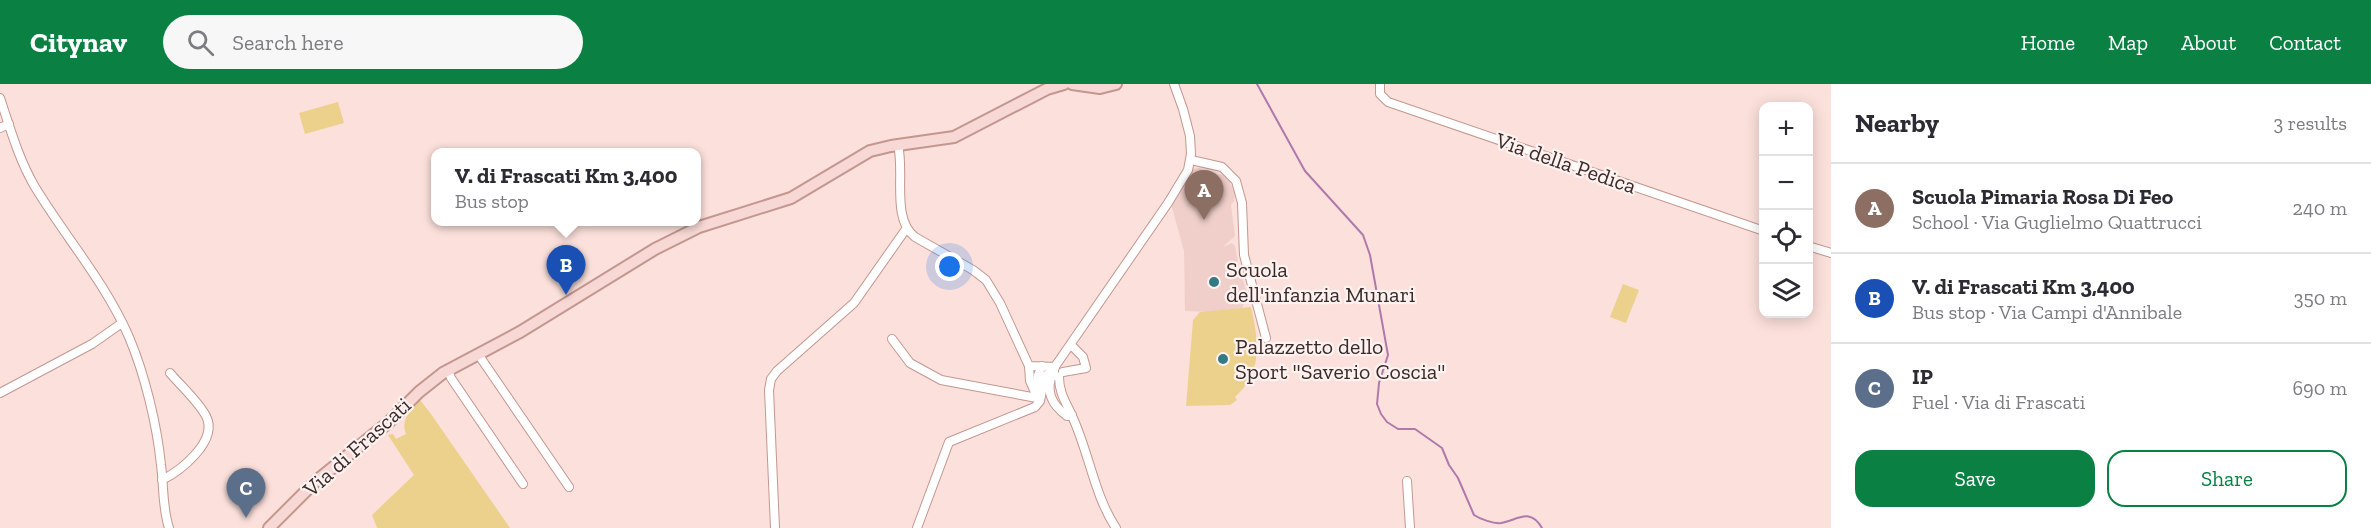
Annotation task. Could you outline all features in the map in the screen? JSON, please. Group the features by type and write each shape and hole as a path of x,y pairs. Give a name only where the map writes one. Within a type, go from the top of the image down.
{"main road":[{"name":"Via di Frascati","path":"269,528 315,483 393,418 422,389 448,370 520,332 674,238 710,224 786,201 861,156 880,148 954,137 1047,89 1064,84"},
{"path":"1072,84 1100,88 1116,84"}],"street":[{"path":"1069,416 1051,400 1050,380 1071,345 1184,178 1191,160 1187,122 1174,84"},
{"name":"Via della Pedica","path":"1380,84 1380,94 1389,102 1759,229"},
{"path":"0,98 35,186 97,278 122,323 144,380 159,453 162,504 169,528"},
{"path":"0,128 9,124"},
{"path":"898,145 901,210 906,229 915,237 973,270 986,280 1000,303 1029,366 1030,381 1037,401"},
{"path":"1191,160 1222,167 1236,181 1242,203 1244,255 1266,338"},
{"path":"775,528 769,390 771,379 777,371 854,303 906,229"},
{"path":"1813,247 1831,253"},
{"path":"0,393 92,344 122,323"},
{"path":"892,339 907,360 940,380 1037,401"},
{"path":"917,528 949,442 1028,411 1037,401 1042,382 1047,374 1086,368 1083,357 1071,345"},
{"path":"478,354 568,487"},
{"path":"1029,366 1042,366 1057,371"},
{"path":"1037,401 1038,378 1042,366"},
{"path":"448,370 451,378 523,484"},
{"path":"1057,371 1069,416 1080,437 1103,501 1116,528"},
{"path":"162,480 181,469 196,455 208,428 204,413 170,373"},
{"path":"1407,481 1410,528"}],"shaded area":[{"path":"338,102 344,123 305,134 299,113"},
{"path":"1200,168 1228,179 1235,193 1231,205 1235,236 1223,247 1232,243 1235,246 1248,296 1242,308 1209,312 1185,311 1184,251 1171,204 1192,169"},
{"path":"1623,284 1639,290 1626,323 1610,317"},
{"name":"Palazzetto dello Sport \"Saverio Coscia\"","path":"1251,307 1256,332 1256,356 1250,377 1235,397 1237,400 1230,405 1186,406 1193,320 1200,312"},
{"path":"420,400 510,528 377,528 372,515 414,475 388,435 393,434 396,439 406,434 405,420"}],"waterway":[{"path":"1257,84 1305,171 1363,235 1370,255 1388,355 1379,383 1377,404 1381,414 1387,422 1398,429 1415,429 1442,448 1474,515 1498,523 1528,516 1542,528"}],"place":[{"name":"Scuola Pimaria Rosa Di Feo","path":"1204,220"},
{"name":"Scuola dell'infanzia Munari","path":"1214,282"},
{"name":"V. di Frascati Km 3,400","path":"566,295"},
{"name":"Palazzetto dello Sport \"Saverio Coscia\"","path":"1223,359"},
{"name":"IP","path":"246,518"}]}
